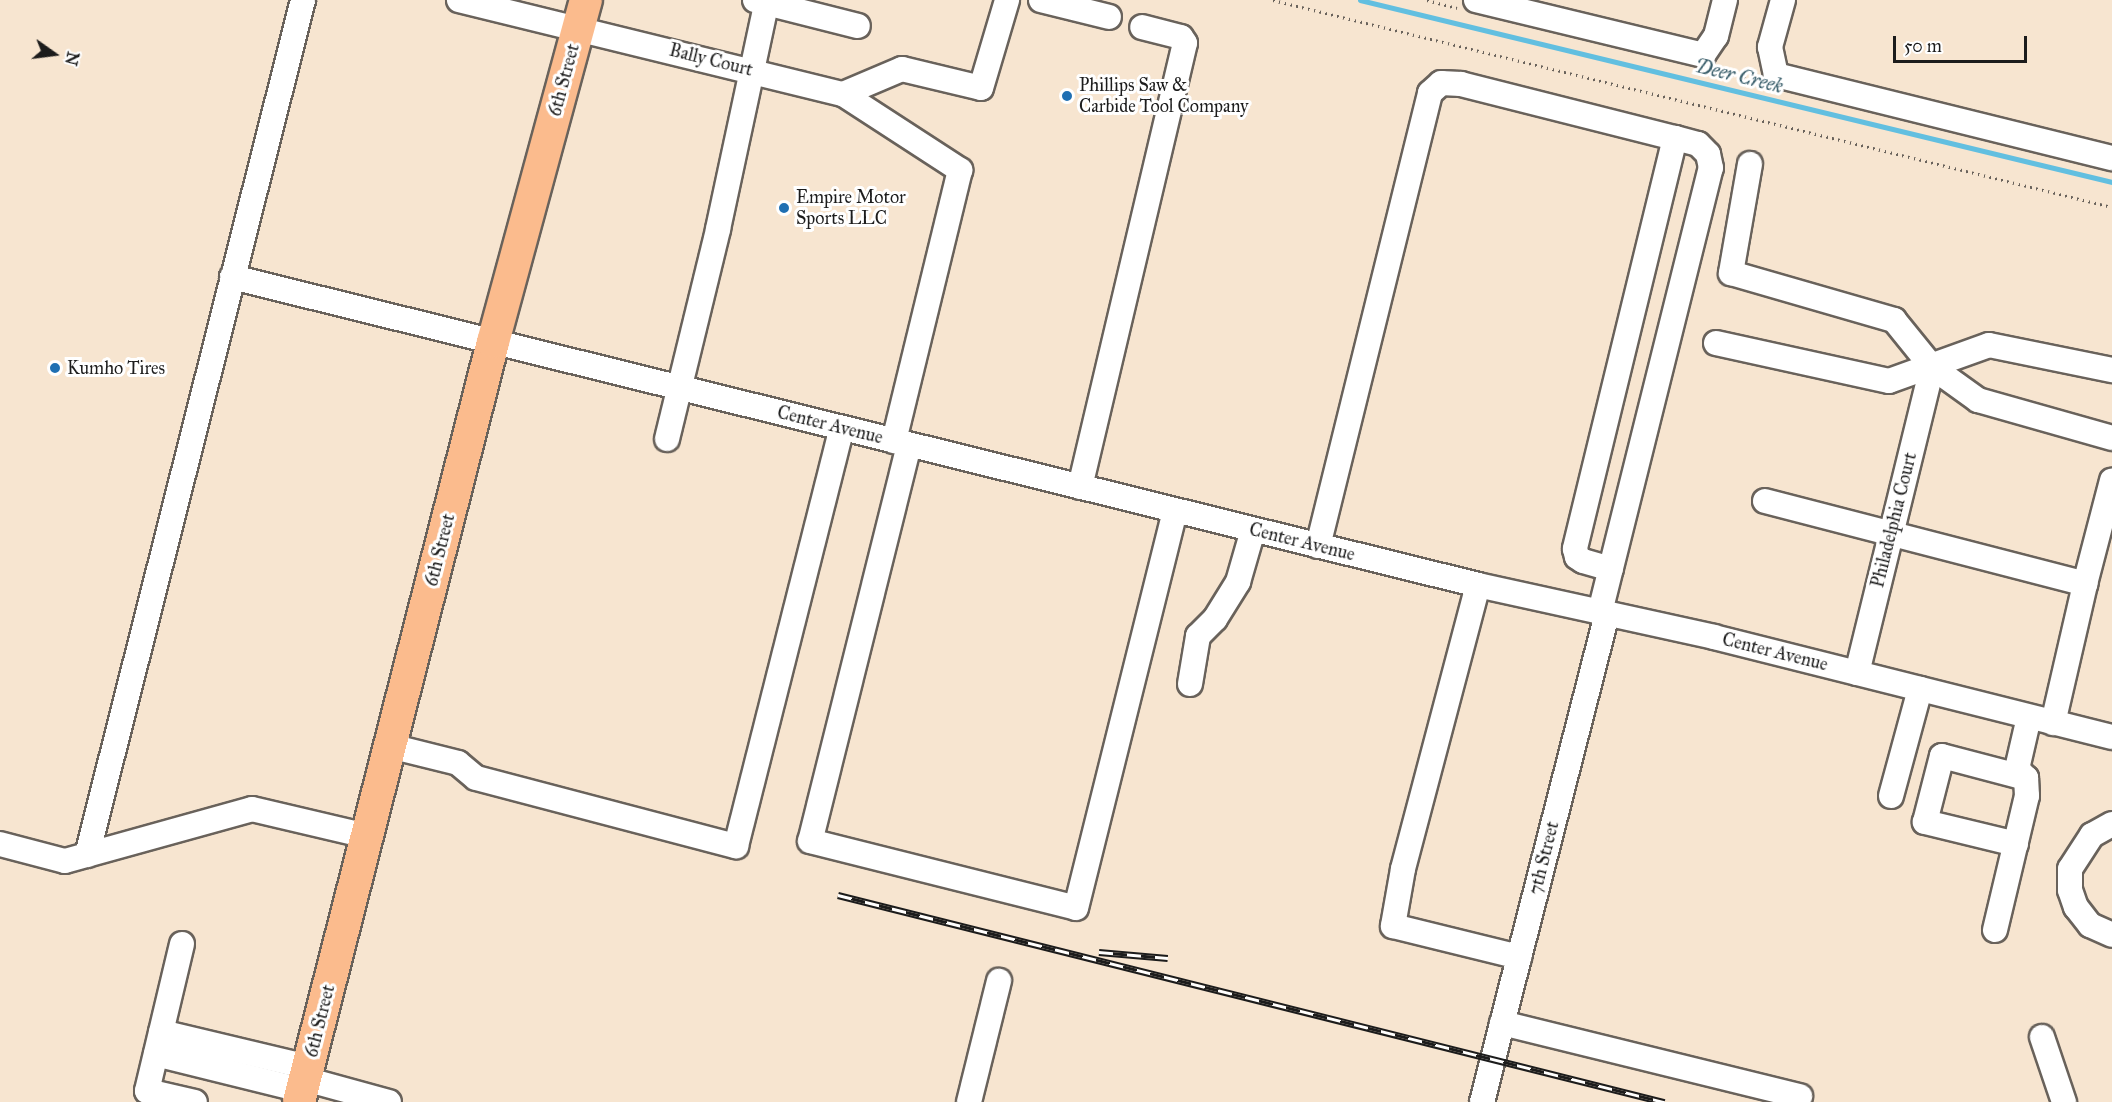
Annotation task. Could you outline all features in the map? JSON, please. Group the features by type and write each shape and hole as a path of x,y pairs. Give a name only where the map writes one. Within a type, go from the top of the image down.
{"main road":[{"name":"6th Street","path":"304,1084 493,342 582,13"}],"street":[{"path":"87,855 303,0"},
{"name":"Bally Court","path":"459,0 582,13 751,70 843,94 960,170 902,443"},
{"path":"843,94 902,69 981,88 1007,0"},
{"path":"1041,0 1109,17"},
{"path":"1476,0 1703,55 1716,36 1725,0"},
{"path":"1783,0 1770,47 1776,75 2112,158"},
{"path":"667,439 751,70 763,1 858,26"},
{"path":"1080,487 1185,43 1181,37 1142,27"},
{"name":"7th Street","path":"1318,546 1430,93 1441,83 1461,84 1698,144 1708,154 1711,168 1611,569 1604,613 1482,1102"},
{"path":"1611,569 1583,561 1576,557 1575,549 1675,138"},
{"path":"1750,164 1731,273 1894,320 1932,367 1978,400 2112,438"},
{"name":"Center Avenue","path":"232,277 1318,546 1857,673 2112,737"},
{"path":"1716,343 1888,381 1989,345 2112,370"},
{"name":"Philadelphia Court","path":"1857,673 1932,367"},
{"path":"390,746 458,763 476,778 736,846 842,428"},
{"path":"902,443 810,841 1076,908 1174,510"},
{"path":"2054,723 2085,584 2112,480"},
{"path":"1765,501 2085,584"},
{"path":"1190,684 1198,636 1215,619 1238,582 1254,530"},
{"path":"1478,585 1403,869 1394,926 1519,957"},
{"path":"1891,796 1920,689"},
{"path":"1995,930 2027,796 2026,778 2017,769 2029,717"},
{"path":"2016,844 1925,822 1942,756 2026,778"},
{"path":"0,844 65,861 252,809 367,836"},
{"path":"2112,824 2092,835 2070,869 2070,890 2076,907 2090,925 2112,935"},
{"path":"182,944 147,1091 195,1102"},
{"path":"969,1102 999,981"},
{"path":"1502,1023 1800,1096"},
{"path":"2042,1036 2064,1102"},
{"path":"158,1043 304,1084 380,1101"}],"path":[{"path":"1273,0 2112,207"}],"waterway":[{"name":"Deer Creek","path":"1360,0 2112,182"}],"railway":[{"path":"838,895 1664,1102"},
{"path":"1099,952 1168,958"}],"place":[{"name":"Phillips Saw & Carbide Tool Company","path":"1067,96"},
{"name":"Empire Motor Sports LLC","path":"784,208"},
{"name":"Kumho Tires","path":"55,368"}]}
